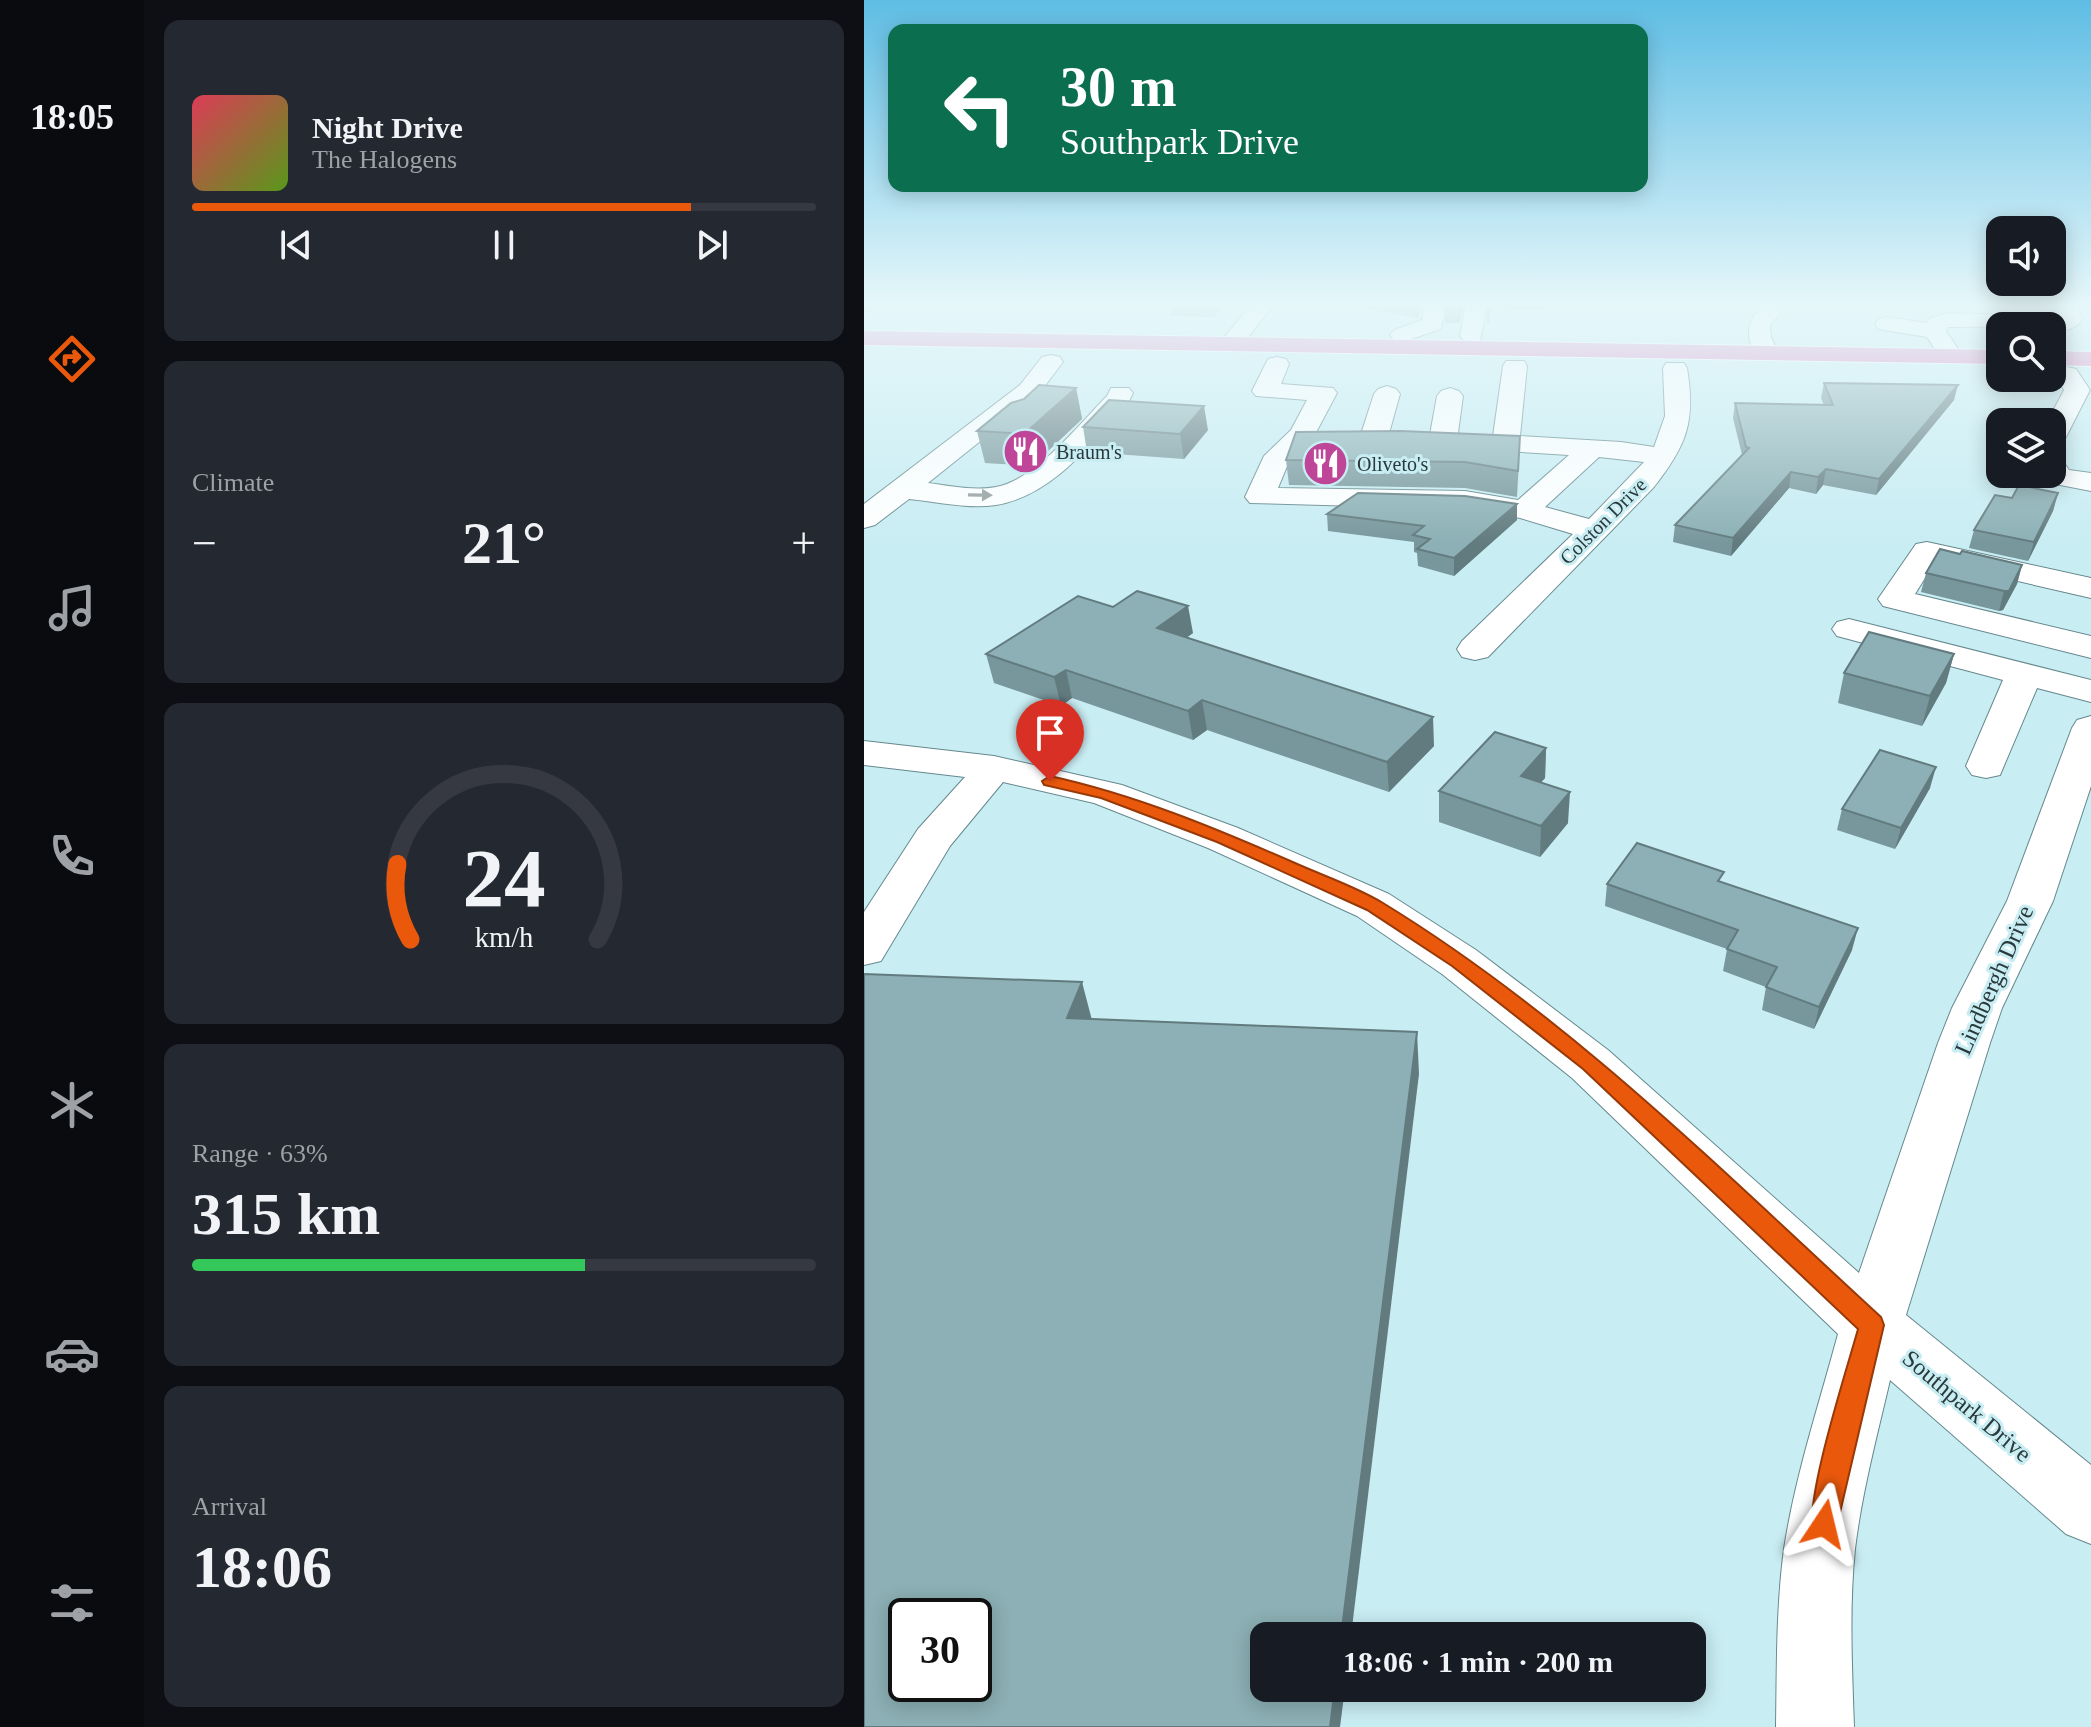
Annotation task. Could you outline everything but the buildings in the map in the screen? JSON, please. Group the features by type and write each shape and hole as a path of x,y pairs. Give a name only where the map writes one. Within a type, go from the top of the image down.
{"street":[{"path":"864,519 1035,383"},
{"path":"1269,383 1265,391 1324,393 1302,434 1278,456 1260,497 1465,500 1524,510 1594,530"},
{"path":"1513,383 1506,443 1593,448 1664,457"},
{"name":"Colston Drive","path":"1475,649 1664,457 1677,429 1681,403 1678,383"},
{"path":"2062,408 2070,383"},
{"path":"902,489 995,496 1015,490 1035,481 1119,398 1120,393"},
{"path":"1374,437 1387,394"},
{"path":"1443,440 1450,396"},
{"path":"1524,510 1593,448"},
{"path":"2066,455 2091,457"},
{"path":"2066,478 2091,482"},
{"path":"2091,588 1927,551 1895,599 2091,647"},
{"path":"1849,629 2091,691"},
{"path":"1986,766 2024,674"},
{"name":"Lindbergh Drive","path":"1815,1727 1814,1619 1820,1548 1833,1477 1872,1325 1964,1043 1977,1008 2030,901 2091,728"},
{"name":"Southpark Drive","path":"864,753 994,768 1107,794 1223,838 1373,905 1459,962 1590,1064 1872,1325 2091,1509"},
{"path":"864,949 933,839 994,768"}],"place":[{"name":"Braum's","path":"1025,452"},
{"name":"Oliveto's","path":"1326,464"}],"route":[{"path":"1050,781 1107,794 1223,838 1373,905 1459,962 1590,1064 1872,1325 1824,1524"}]}
